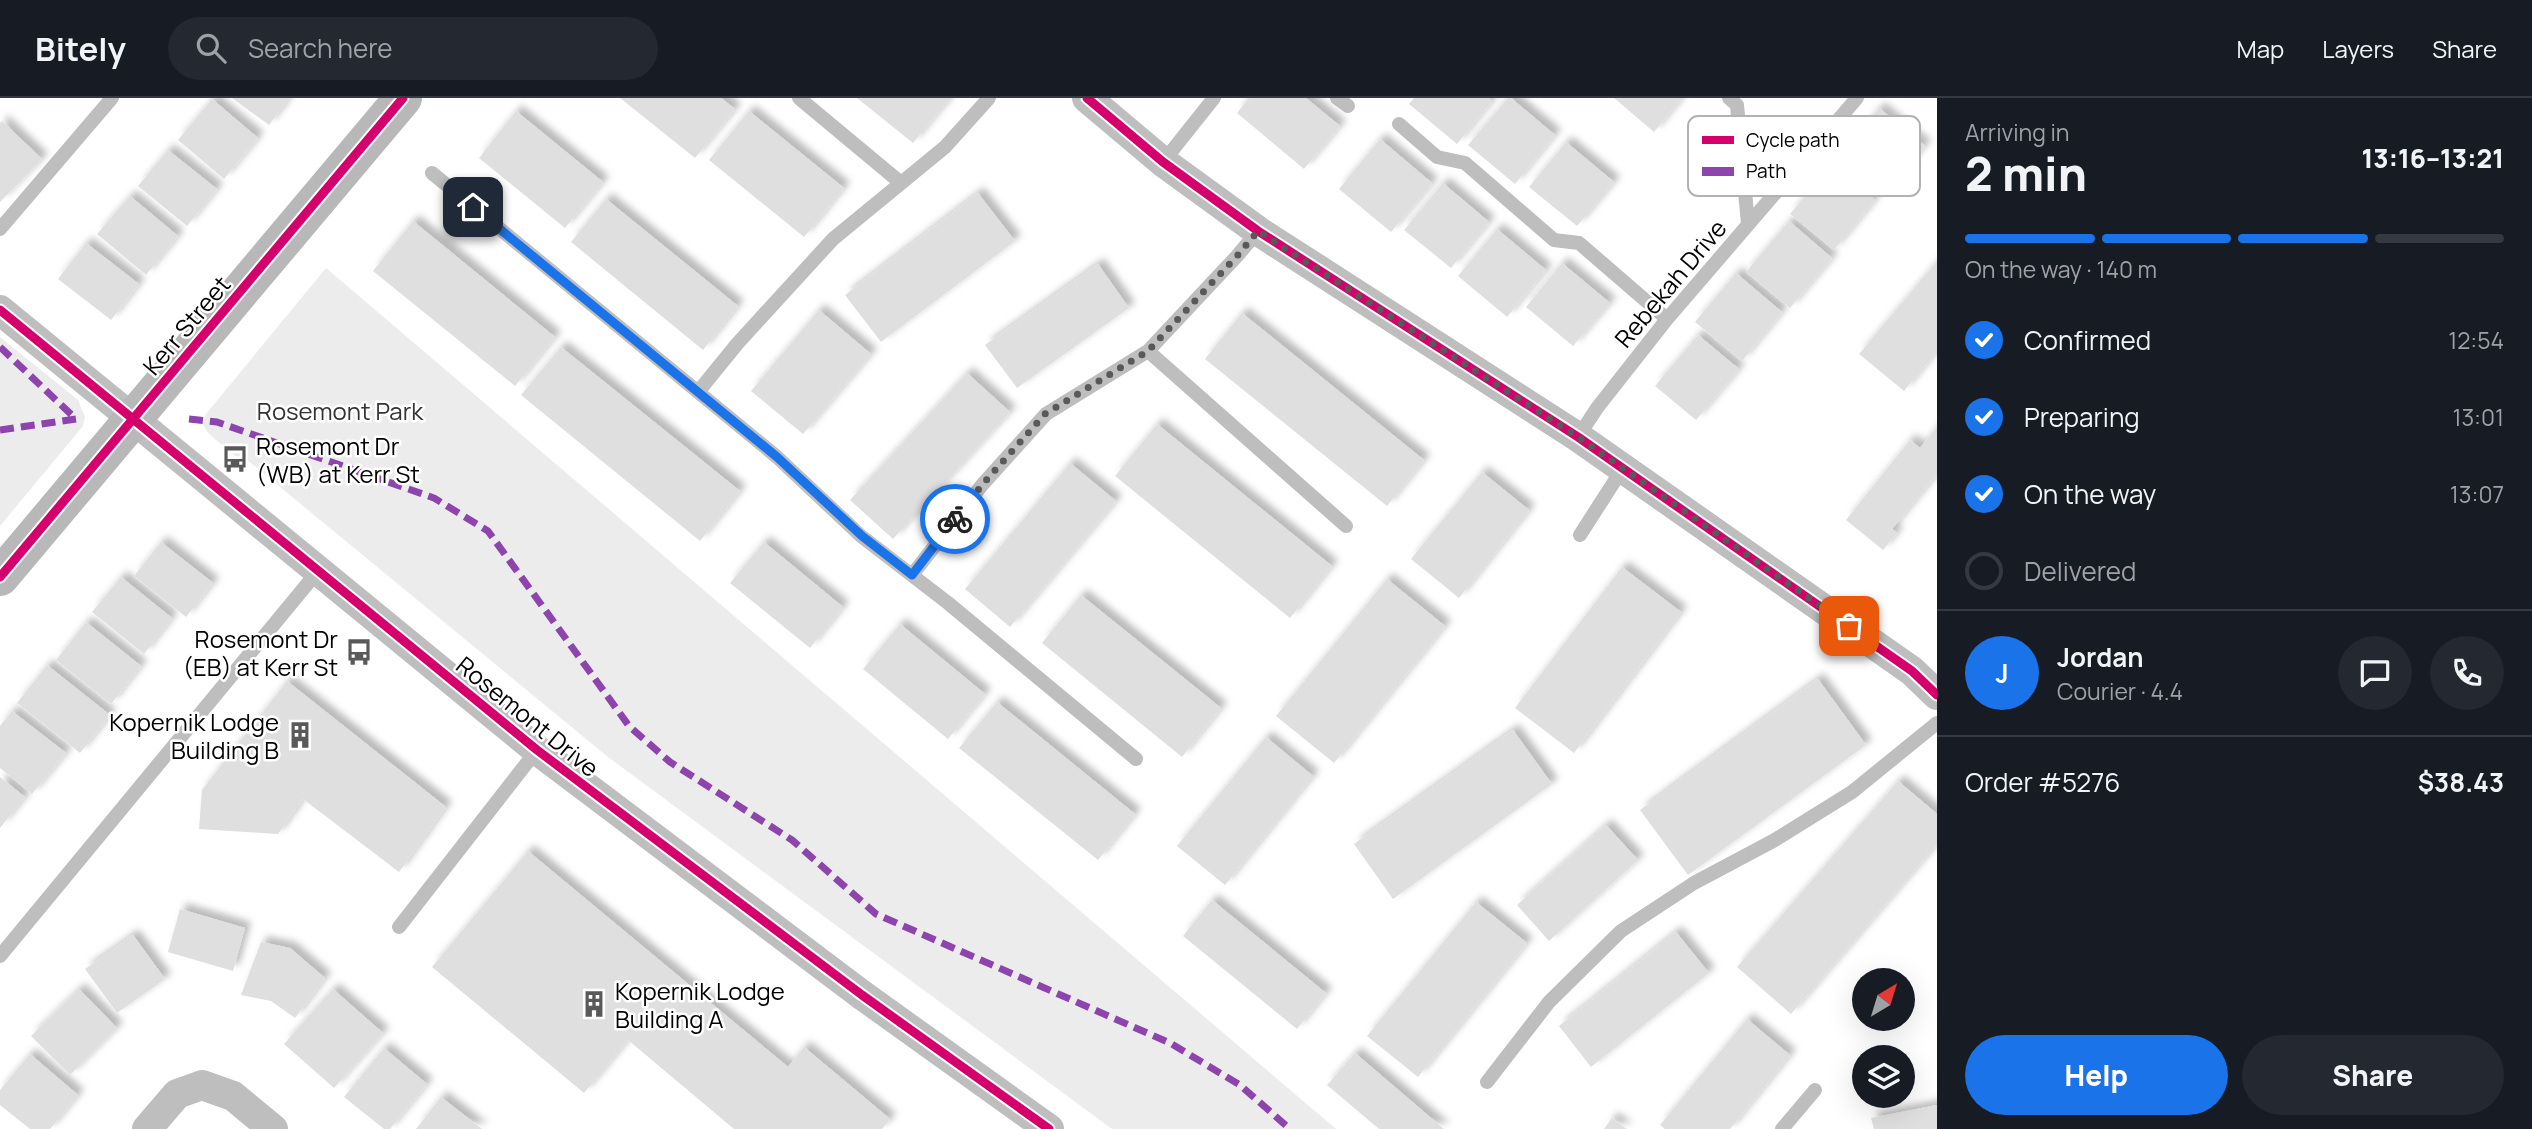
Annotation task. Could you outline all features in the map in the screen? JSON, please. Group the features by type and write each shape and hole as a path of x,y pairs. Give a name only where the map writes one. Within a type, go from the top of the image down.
{"street":[{"name":"Kerr Street","path":"0,577 403,98"},
{"path":"1087,98 1163,162 1258,231 1578,437 1912,671 1937,695"},
{"name":"Rosemont Drive","path":"0,310 537,750 862,995 1049,1129"},
{"path":"147,1129 177,1094 202,1085 233,1096 273,1129"}],"lane":[{"path":"0,229 112,98"},
{"path":"799,98 901,183"},
{"path":"698,392 737,344 833,239 945,147 989,98"},
{"path":"1163,162 1214,98"},
{"path":"1729,98 1737,105 1738,116"},
{"name":"Rebekah Drive","path":"1841,116 1857,98"},
{"path":"1399,124 1437,157 1465,163 1554,240 1579,243 1667,319"},
{"path":"432,173 777,457 862,536 1136,759"},
{"path":"1745,196 1748,224"},
{"name":"Rebekah Drive","path":"1578,437 1597,408 1667,319 1772,196"},
{"path":"912,575 982,485 1045,414 1148,351 1258,231"},
{"path":"1148,351 1346,526"},
{"path":"1580,535 1623,468"},
{"path":"0,956 318,571"},
{"path":"1487,1082 1549,1002 1621,932 1694,883 1773,841 1852,792 1937,723"},
{"path":"399,927 537,750"},
{"path":"1782,1129 1815,1090"}],"green space":[{"name":"Rosemont Park","path":"326,268 1336,1129 1112,1129 608,757 246,459 242,462 208,433 202,423 206,414"},
{"path":"0,337 78,400 85,417 83,426 0,526"}],"building":[{"path":"232,98 289,98 269,125"},
{"path":"620,98 721,98 735,109 695,158"},
{"path":"857,98 950,98 913,143"},
{"path":"1249,98 1306,98 1340,126 1304,169 1237,113"},
{"path":"1414,98 1489,98 1492,101 1457,144 1409,104"},
{"path":"1508,98 1555,135 1515,184 1468,145"},
{"path":"1614,98 1682,98 1654,132"},
{"path":"212,99 258,138 224,179 178,140"},
{"path":"1879,108 1889,116 1872,116"},
{"path":"516,111 603,182 565,228 479,158"},
{"path":"749,111 844,188 804,237 709,160"},
{"path":"2,121 42,159 0,202 0,123"},
{"path":"1380,139 1432,183 1391,232 1339,189"},
{"path":"1566,142 1614,182 1577,226 1529,187"},
{"path":"168,150 217,189 187,226 138,186"},
{"path":"1443,183 1489,222 1451,268 1404,230"},
{"path":"978,193 1015,241 881,342 845,295"},
{"path":"130,196 178,236 146,275 97,234"},
{"path":"1805,196 1870,196 1875,200 1834,250 1790,214"},
{"path":"606,199 738,306 703,350 571,242"},
{"path":"413,221 555,337 515,386 373,271"},
{"path":"1789,221 1832,258 1790,308 1746,272"},
{"path":"1497,229 1546,270 1507,317 1458,276"},
{"path":"86,243 139,284 111,320 58,279"},
{"path":"1937,261 1937,351 1904,391 1859,354"},
{"path":"1562,263 1610,303 1573,346 1526,307"},
{"path":"1098,264 1129,308 1017,388 985,345"},
{"path":"1736,273 1782,312 1742,361 1695,322"},
{"path":"819,310 871,354 803,434 751,391"},
{"path":"1242,313 1424,460 1387,506 1205,359"},
{"path":"1698,335 1739,369 1696,420 1655,386"},
{"path":"561,347 740,491 700,541 521,395"},
{"path":"967,373 1010,412 893,539 850,500"},
{"path":"1157,424 1332,566 1290,618 1115,476"},
{"path":"1937,427 1937,474 1892,529 1897,533 1883,550 1846,520 1910,440 1920,448"},
{"path":"1070,463 1116,501 1010,627 965,589"},
{"path":"1482,472 1529,510 1459,598 1411,559"},
{"path":"161,542 213,583 186,617 134,576"},
{"path":"764,542 843,607 810,648 730,583"},
{"path":"1622,567 1681,612 1574,753 1515,708"},
{"path":"121,577 172,618 144,654 92,612"},
{"path":"1387,579 1445,626 1334,763 1276,716"},
{"path":"1081,595 1221,708 1182,757 1042,643"},
{"path":"86,622 141,666 111,704 56,660"},
{"path":"900,624 985,694 948,739 863,669"},
{"path":"47,665 110,715 80,753 17,703"},
{"path":"1818,679 1866,745 1688,875 1640,810"},
{"name":"Kopernik Lodge Building B","path":"287,681 446,807 399,872 303,799 278,834 199,829 202,790"},
{"path":"997,702 1135,814 1098,860 959,748"},
{"path":"12,711 66,753 32,794 0,768 0,726"},
{"path":"1513,730 1552,784 1393,899 1354,844"},
{"path":"1266,737 1313,776 1225,885 1177,846"},
{"path":"0,777 25,797 0,828"},
{"path":"1898,781 1937,814 1937,844 1791,1014 1737,967"},
{"path":"1606,825 1638,860 1549,941 1517,905"},
{"name":"Kopernik Lodge Building A","path":"528,851 788,1067 804,1047 890,1119 882,1129 734,1129 628,1040 584,1093 432,967"},
{"path":"1212,900 1326,993 1297,1029 1183,936"},
{"path":"1476,902 1527,943 1418,1077 1367,1036"},
{"path":"180,909 245,928 233,971 168,952"},
{"path":"1676,932 1709,973 1591,1067 1559,1026"},
{"path":"133,935 165,979 117,1013 85,969"},
{"path":"261,942 290,948 325,978 295,1018 271,1001 241,995"},
{"path":"79,989 117,1028 70,1075 31,1036"},
{"path":"333,989 383,1033 334,1088 284,1044"},
{"path":"1747,1019 1790,1055 1730,1129 1665,1129 1660,1125"},
{"path":"384,1048 427,1084 390,1129 384,1129 344,1097"},
{"path":"1355,1053 1444,1129 1379,1129 1327,1085"},
{"path":"30,1054 78,1095 50,1129 30,1129 0,1105 0,1090"},
{"path":"441,1097 482,1129 416,1129"},
{"path":"1937,1105 1937,1129 1874,1129 1871,1118"},
{"path":"1612,1118 1627,1129 1604,1129"}],"marked path":[{"path":"0,347 76,419"},
{"path":"0,430 76,419"},
{"path":"189,419 217,422 434,498 488,531 629,726 670,762 792,840 876,914 1170,1043 1240,1085 1290,1129"}],"cycle path":[{"path":"0,577 403,98"},
{"path":"1087,98 1163,162 1258,231 1578,437 1912,671 1937,695"},
{"path":"0,310 537,750 862,995 1049,1129"}],"way so far":[{"path":"955,519 1045,414 1148,351 1258,231 1578,437 1849,626"}],"place":[{"name":"Rosemont Dr (WB) at Kerr St","path":"235,459"},
{"name":"Rosemont Dr (EB) at Kerr St","path":"359,652"},
{"name":"Kopernik Lodge Building B","path":"300,735"},
{"name":"Kopernik Lodge Building A","path":"594,1004"}],"route":[{"path":"473,207 777,457 862,536 912,575 955,519"}]}
